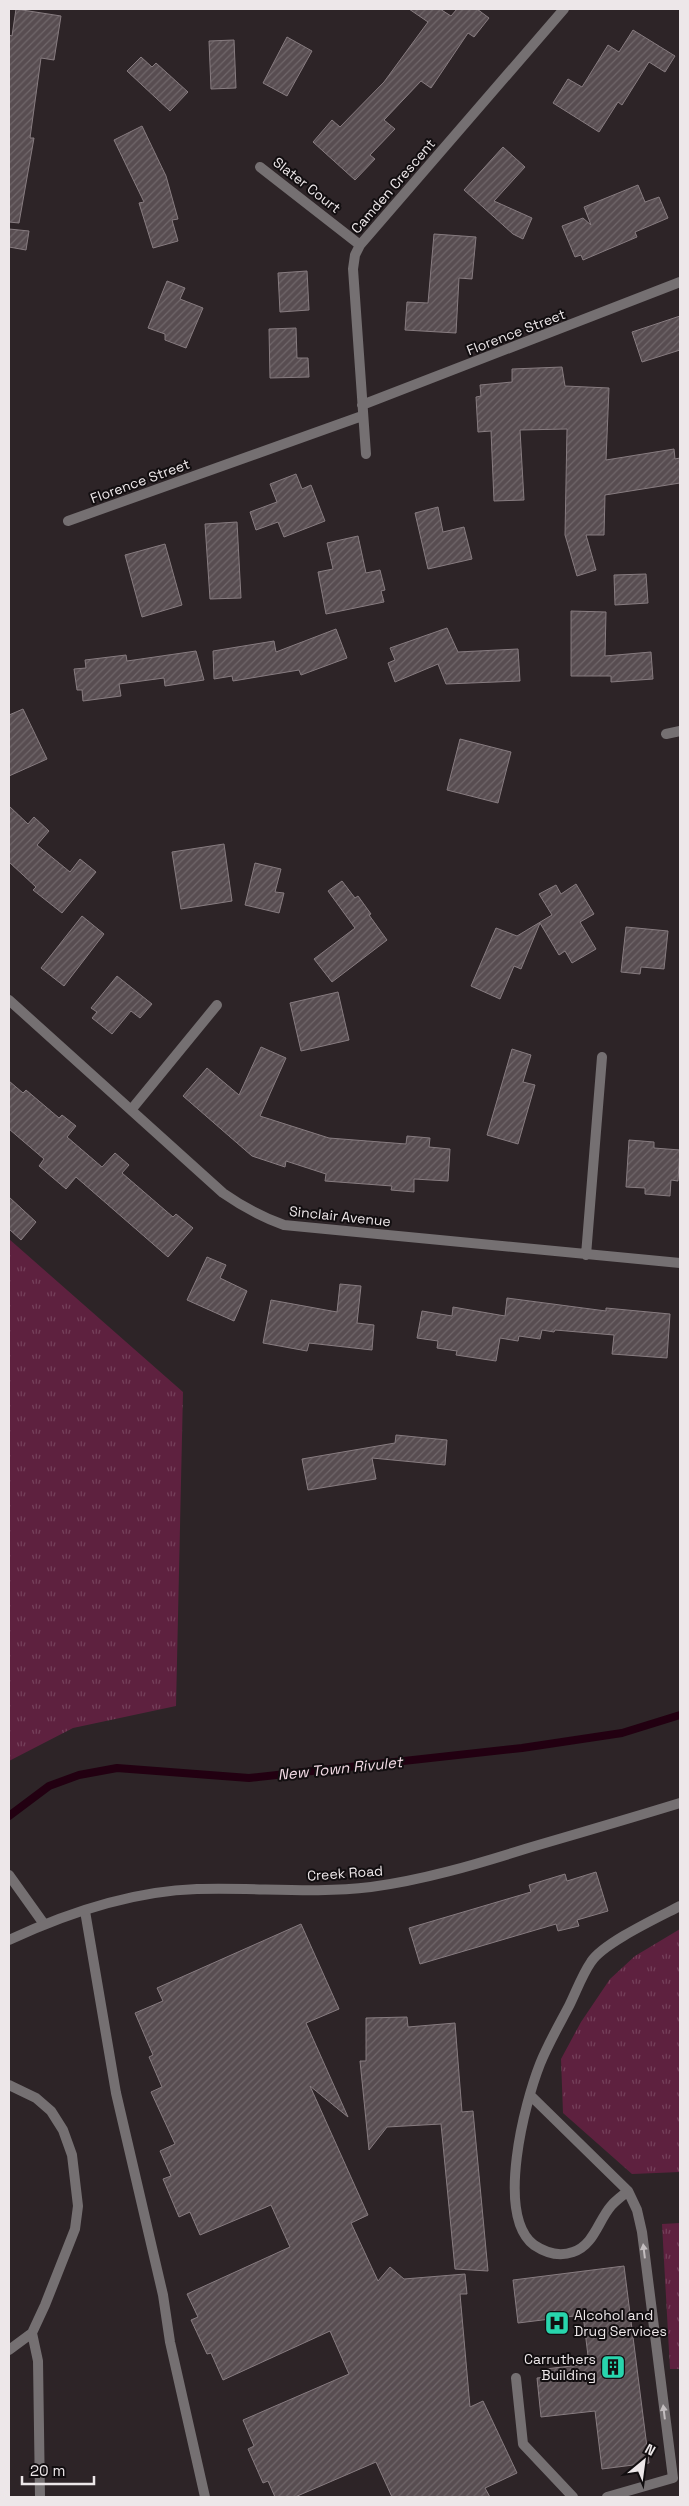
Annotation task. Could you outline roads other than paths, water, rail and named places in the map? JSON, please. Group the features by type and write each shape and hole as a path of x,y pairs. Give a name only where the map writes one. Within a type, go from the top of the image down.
{"street":[{"name":"Camden Crescent","path":"366,454 353,269 355,255 360,244 564,9"},
{"name":"Slater Court","path":"260,166 360,244"},
{"name":"Florence Street","path":"362,405 680,282"},
{"name":"Florence Street","path":"68,521 362,416"},
{"path":"666,734 680,731"},
{"name":"Sinclair Avenue","path":"9,1000 224,1193 243,1207 284,1225 680,1263"},
{"path":"131,1110 217,1005"},
{"path":"586,1255 602,1057"},
{"name":"Creek Road","path":"9,1940 44,1924 148,1894 196,1889 320,1890 368,1887 410,1880 458,1869 680,1803"},
{"path":"10,1877 44,1924"},
{"path":"628,2191 610,2206 594,2235 575,2252 551,2253 530,2241 517,2213 514,2178 530,2095 540,2063 592,1960 620,1938 680,1906"},
{"path":"85,1911 116,2092 163,2295 170,2342 205,2497"},
{"path":"9,2084 36,2098 51,2111 63,2130 72,2155 78,2206 75,2229 45,2306 32,2333 9,2350"},
{"path":"530,2095 628,2191 637,2210 642,2232 673,2478 607,2497"},
{"path":"32,2333 38,2360 40,2497"},
{"path":"516,2378 523,2444 573,2497"}],"waterway":[{"name":"New Town Rivulet","path":"9,1816 49,1786 79,1775 117,1768 249,1778 522,1748 622,1733 680,1715"}],"place":[{"name":"Alcohol and Drug Services","path":"557,2323"},
{"name":"Carruthers Building","path":"613,2367"}]}
